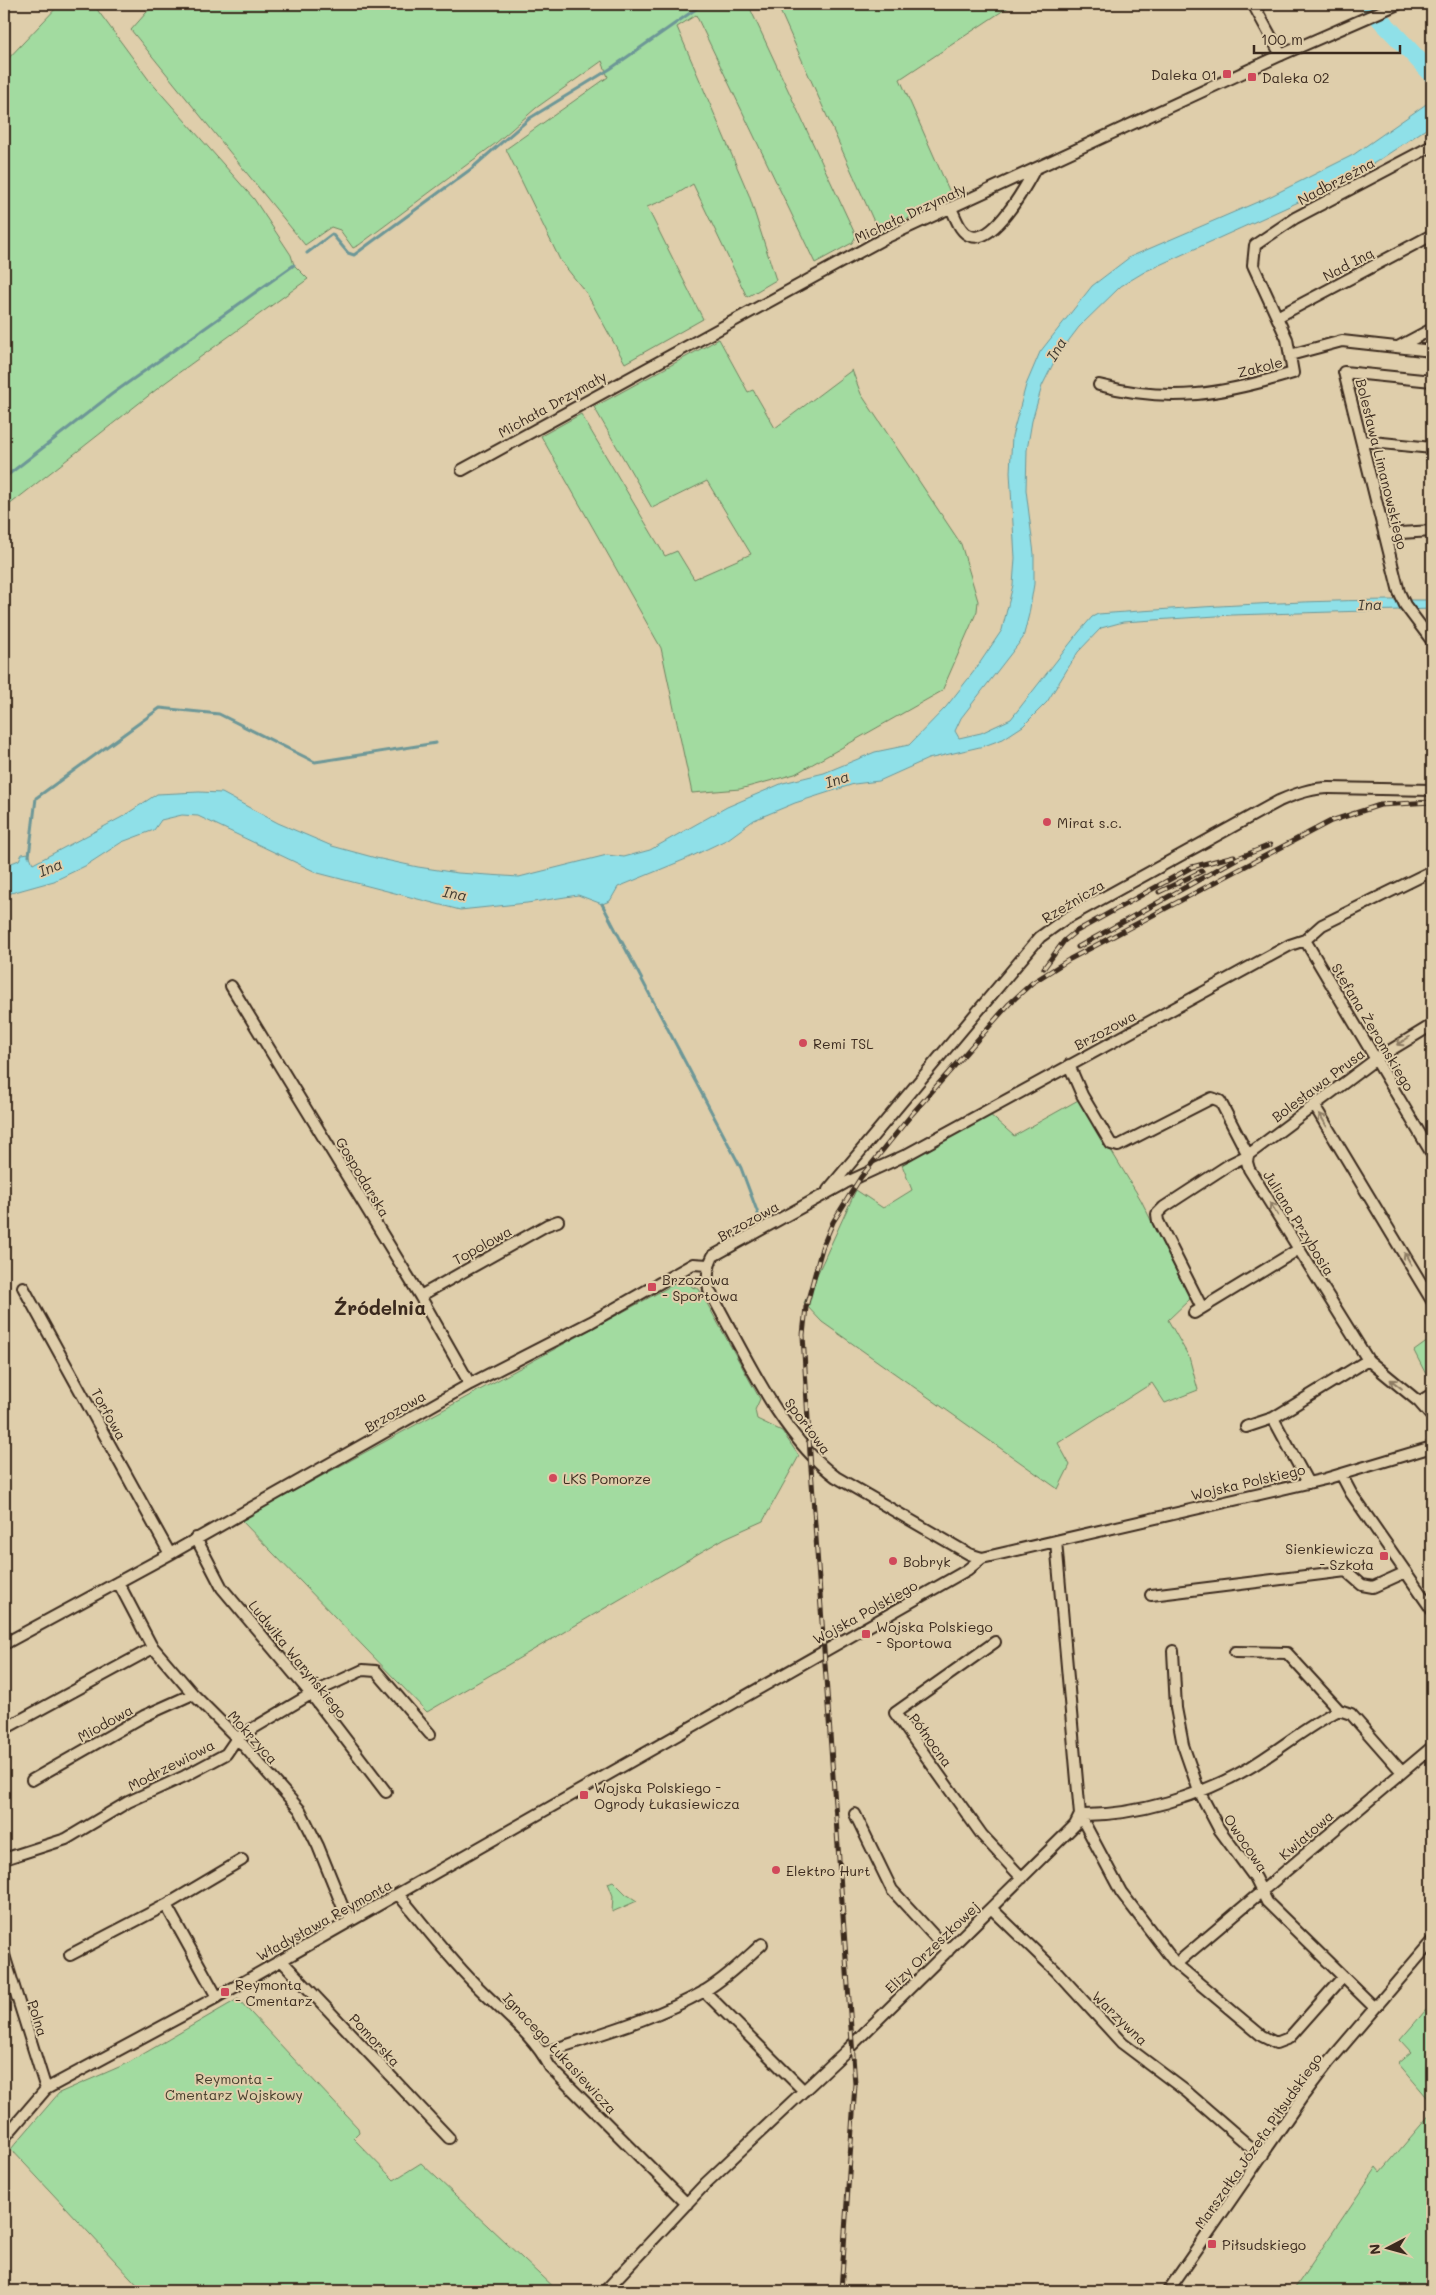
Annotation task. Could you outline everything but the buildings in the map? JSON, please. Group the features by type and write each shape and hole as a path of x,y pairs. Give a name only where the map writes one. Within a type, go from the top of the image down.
{"street":[{"path":"1253,4 1281,54"},
{"name":"Michała Drzymały","path":"462,470 834,264 883,239 1281,54 1368,17 1384,8 1398,4"},
{"name":"Nadbrzeżna","path":"1255,245 1294,218 1432,146"},
{"path":"951,208 964,231 971,236 982,237 994,228 1035,169"},
{"name":"Nad Iną","path":"1277,318 1432,235"},
{"name":"Zakole","path":"1098,385 1131,394 1182,397 1252,385 1293,373 1287,339 1253,265 1255,245"},
{"path":"1397,347 1432,329"},
{"path":"1290,354 1342,341 1432,351"},
{"name":"Bolesława Limanowskiego","path":"1432,381 1344,372 1399,592 1414,618 1432,641"},
{"path":"1362,441 1432,448"},
{"path":"1385,534 1432,531"},
{"name":"Rzeźnicza","path":"824,1195 1040,938 1060,922 1278,801 1301,792 1315,788 1432,790"},
{"name":"Brzozowa","path":"4,1644 170,1554 470,1384 591,1322 693,1264 708,1265 713,1256 824,1195 906,1155 1069,1065 1290,946 1305,940 1322,925 1432,871"},
{"name":"Stefana Żeromskiego","path":"1305,940 1432,1154"},
{"name":"Gospodarska","path":"231,986 420,1296 470,1384"},
{"name":"Bolesława Prusa","path":"1299,1249 1198,1310 1158,1221 1158,1214 1164,1207 1222,1169 1248,1155 1376,1059 1432,1025"},
{"name":"Juliana Przybosia","path":"1069,1065 1082,1095 1111,1144 1118,1146 1212,1098 1220,1101 1248,1155 1249,1169 1368,1360 1419,1402 1432,1417"},
{"path":"1314,1105 1432,1301"},
{"name":"Topolowa","path":"420,1296 548,1224 558,1221"},
{"name":"Sportowa","path":"708,1265 709,1290 790,1430 821,1466 836,1478 969,1554 982,1558"},
{"name":"Torfowa","path":"23,1287 170,1554"},
{"path":"1246,1427 1273,1418 1368,1360"},
{"path":"1419,1402 1432,1394"},
{"path":"1273,1418 1308,1483"},
{"name":"Wojska Polskiego","path":"514,1828 967,1570 982,1558 1308,1483 1432,1447"},
{"path":"1341,1474 1351,1493 1432,1610"},
{"name":"Ludwika Waryńskiego","path":"196,1538 222,1588 311,1694 386,1792"},
{"path":"1056,1541 1080,1815 1121,1892 1176,1964 1262,2036 1276,2043 1290,2038 1343,1977"},
{"path":"1151,1595 1346,1571 1362,1585 1373,1587 1406,1572"},
{"name":"Mokrzyca","path":"118,1582 153,1648 193,1694 238,1738 300,1810 318,1846 344,1910 352,1920"},
{"name":"Północna","path":"996,1642 895,1713 982,1835 1022,1878"},
{"path":"4,1729 153,1648"},
{"name":"Owocowa","path":"1173,1652 1176,1708 1183,1744 1199,1791 1219,1829 1255,1878 1268,1902 1375,2008"},
{"path":"1235,1652 1287,1652 1340,1710 1351,1714 1402,1772"},
{"name":"Modrzewiowa","path":"4,1859 66,1839 128,1802 185,1776 226,1754 238,1738 311,1694 363,1670 376,1672 430,1734"},
{"name":"Miodowa","path":"32,1780 144,1716 193,1694"},
{"path":"1080,1815 1127,1812 1199,1791 1248,1768 1340,1710"},
{"name":"Kwiatowa","path":"1176,1964 1432,1747"},
{"path":"855,1814 892,1890 948,1951"},
{"name":"Elizy Orzeszkowej","path":"605,2291 687,2204 992,1909 1075,1825 1080,1815"},
{"name":"Władysława Reymonta","path":"4,2138 46,2089 217,1996 514,1828"},
{"path":"70,1955 166,1905 242,1860"},
{"name":"Ignacego Łukasiewicza","path":"398,1894 480,1990 507,2014 543,2053 550,2067 687,2204"},
{"path":"166,1905 217,1996"},
{"name":"Warzywna","path":"992,1909 1057,1972 1122,2043 1263,2155"},
{"name":"Marszałka Józefa Piłsudskiego","path":"1168,2291 1328,2063 1432,1941"},
{"path":"543,2053 668,2010 704,1991 730,1973 762,1944"},
{"name":"Polna","path":"4,1955 46,2089"},
{"name":"Pomorska","path":"280,1960 449,2138"},
{"path":"704,1991 804,2091"}],"green space":[{"path":"60,4 93,4 149,80 254,199 291,255 294,265 308,279 166,382 4,509 4,63"},
{"path":"154,4 748,4 856,236 852,243 815,263 696,15 677,27 749,195 776,280 747,297 693,184 672,197 647,207 703,319 625,363 587,294 560,260 506,149 608,77 602,61 536,108 496,143 359,245 353,248 340,230 331,227 305,245 131,30"},
{"path":"777,4 1013,4 900,79 952,197 879,233"},
{"path":"719,339 748,392 753,390 775,428 852,370 861,394 961,544 978,601 977,611 942,691 795,774 740,789 692,793 661,648 541,436 581,414 665,556 677,551 694,579 751,554 707,481 652,508 594,407"},
{"path":"1080,1099 1141,1200 1190,1299 1168,1320 1189,1357 1198,1390 1165,1403 1152,1383 1058,1443 1070,1465 1058,1489 822,1322 804,1303 856,1190 883,1208 912,1190 902,1165 988,1113 1014,1136"},
{"name":"LKS Pomorze","path":"687,1277 692,1287 699,1289 760,1399 755,1410 757,1419 782,1431 799,1456 763,1521 725,1538 427,1712 241,1520"},
{"path":"1432,1338 1432,1386 1414,1351"},
{"path":"613,1881 626,1894 637,1901 612,1912 613,1896 608,1883"},
{"name":"Reymonta - Cmentarz Wojskowy","path":"238,1999 358,2128 359,2132 353,2138 394,2180 421,2163 557,2291 143,2291 11,2149 59,2093 126,2064"},
{"path":"1432,2003 1432,2103 1398,2063 1411,2052 1400,2040"},
{"path":"1432,2112 1432,2291 1293,2291 1377,2167 1381,2172"}],"water":[{"name":"Ina","path":"1432,100 1432,125 1376,162 1325,190 1146,271 1121,286 1079,327 1057,356 1042,386 1032,421 1027,450 1026,490 1034,554 1034,584 1023,638 961,718 955,731 959,738 981,733 1011,719 1079,632 1092,617 1098,614 1181,608 1390,600 1432,600 1432,609 1232,615 1123,622 1101,628 1078,652 1047,702 1023,726 1003,739 984,746 928,759 879,781 854,784 795,803 754,820 728,839 686,859 618,887 610,901 602,904 578,895 527,903 460,910 318,873 198,816 182,815 161,820 154,830 122,842 85,866 54,881 4,895 4,866 19,860 22,854 29,853 33,864 122,817 157,794 222,793 278,823 332,846 418,867 458,873 519,877 607,855 624,857 650,850 727,807 783,783 824,773 875,752 909,745 946,707 975,670 1002,630 1013,585 1015,558 1010,472 1012,436 1026,385 1040,352 1092,286 1130,257 1269,197 1353,155"}],"waterway":[{"path":"307,253 332,234 348,253 354,255 471,169 530,118 610,69 703,4"},
{"path":"1370,4 1379,18 1432,74"},
{"path":"4,478 112,394 294,265"},
{"path":"29,856 36,798 160,708 219,714 315,762 436,743"},
{"path":"602,904 741,1168 760,1219"}],"railway":[{"path":"841,2291 855,2084 803,1335 806,1307 822,1248 833,1222 861,1177 912,1114 1009,1004 1032,983 1070,959 1331,821 1380,805 1432,802"},
{"path":"1078,947 1238,858 1270,845"},
{"path":"1044,968 1064,941 1075,932 1192,867 1234,856"},
{"path":"1159,892 1202,871"}],"place":[{"name":"Daleka 01","path":"1227,74"},
{"name":"Daleka 02","path":"1252,77"},
{"name":"Mirat s.c.","path":"1047,822"},
{"name":"Remi TSL","path":"803,1043"},
{"name":"Brzozowa - Sportowa","path":"652,1287"},
{"name":"LKS Pomorze","path":"553,1478"},
{"name":"Sienkiewicza - Szkoła","path":"1384,1556"},
{"name":"Bobryk","path":"893,1561"},
{"name":"Wojska Polskiego - Sportowa","path":"866,1634"},
{"name":"Wojska Polskiego - Ogrody Łukasiewicza","path":"584,1795"},
{"name":"Elektro Hurt","path":"776,1870"},
{"name":"Reymonta - Cmentarz","path":"225,1992"},
{"name":"Piłsudskiego","path":"1212,2244"}],"district":[{"name":"Źródelnia","path":"380,1307"}]}
